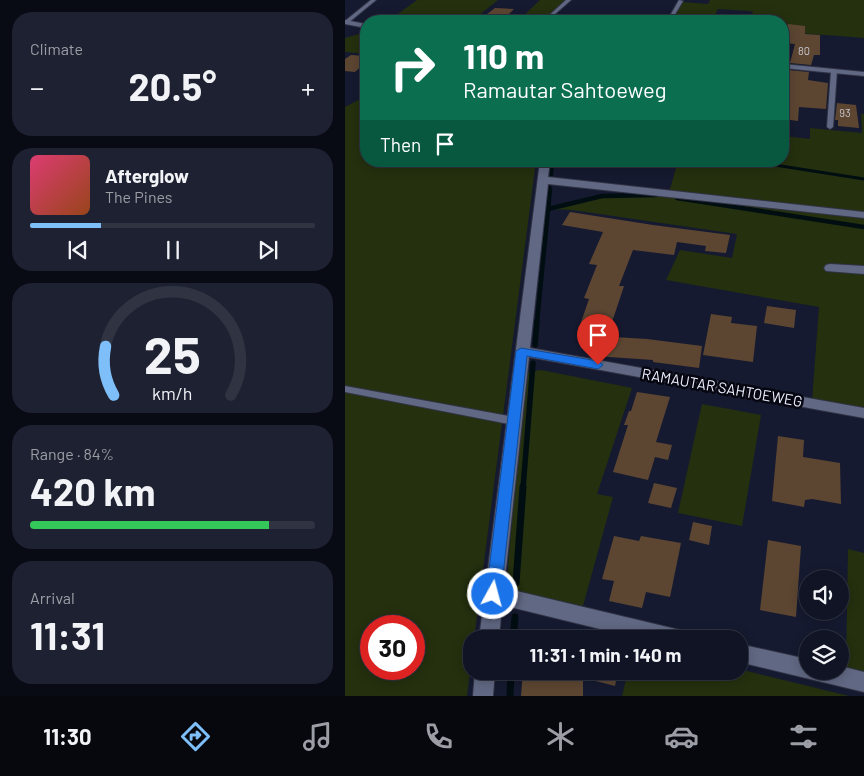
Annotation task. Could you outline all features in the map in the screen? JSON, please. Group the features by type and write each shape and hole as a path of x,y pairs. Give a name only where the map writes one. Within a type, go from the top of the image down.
{"street":[{"path":"347,25 360,26"},
{"path":"789,67 864,74"},
{"path":"490,630 521,351 544,167"},
{"path":"543,180 864,216"},
{"path":"830,268 864,270"},
{"name":"RAMAUTAR SAHTOEWEG","path":"521,351 864,414"},
{"path":"493,594 643,630"},
{"path":"748,655 799,667"},
{"path":"849,678 864,682"},
{"path":"483,696 484,680"}],"lane":[{"path":"347,25 374,0"},
{"path":"552,15 569,0"},
{"path":"672,15 681,0"},
{"path":"830,127 834,71"},
{"path":"345,389 514,421"}],"green space":[{"path":"417,0 498,0 479,15 396,15"},
{"path":"540,0 568,0 554,15 524,15"},
{"path":"710,0 864,0 864,38 799,33 793,38 789,38 789,15 752,15 753,12 749,11 718,9 715,15 675,15 683,2 708,4"},
{"path":"360,34 360,53 345,52 345,38"},
{"path":"360,99 360,167 535,167 475,630 463,630 463,680 469,680 467,696 345,696 345,107"},
{"path":"861,114 864,114 864,410 812,401 819,307 666,280 680,250 732,258 737,234 572,210 548,209 602,196 668,196 676,167 789,167 789,137 810,139 810,128 862,133"},
{"path":"541,370 632,388 597,494 613,497 583,606 529,594 510,587 507,578 525,373"},
{"path":"702,404 761,415 742,526 678,513"},
{"path":"848,549 864,553 864,674 849,670 849,630 847,630 847,620 849,620"},
{"path":"748,671 849,696 622,696 626,680 748,680"}],"building":[{"path":"495,8 514,9 508,15 486,15"},
{"path":"789,24 805,26 805,34 820,35 820,55 814,55 811,65 790,63 795,44 789,44"},
{"path":"351,55 360,56 360,67 355,72 345,71 345,59"},
{"path":"789,70 809,72 808,80 828,83 826,109 799,107 798,121 789,120"},
{"path":"837,103 856,105 859,128 838,126 838,120 835,120"},
{"path":"570,212 730,235 726,253 705,251 706,246 677,242 674,255 633,250 619,286 624,286 609,331 579,328 589,299 584,298 597,265 589,264 603,232 562,225"},
{"path":"767,306 796,310 794,328 764,323"},
{"path":"711,314 732,317 731,323 757,326 753,362 703,355"},
{"path":"597,336 647,339 702,346 699,368 653,362 653,360 594,356"},
{"path":"637,392 670,397 656,442 672,445 668,460 655,457 648,480 613,472 628,425 624,425"},
{"path":"778,436 804,440 803,457 840,463 841,504 812,499 805,500 804,507 772,501"},
{"path":"654,483 677,488 671,508 648,503"},
{"path":"693,522 712,526 709,545 689,540"},
{"path":"614,536 639,541 641,536 681,543 670,597 646,592 642,608 609,601 614,581 602,579"},
{"path":"768,540 801,546 796,617 760,610"},
{"path":"522,680 583,680 583,696 521,696"},
{"path":"592,680 616,680 615,686"}],"waterway":[{"path":"551,178 552,167"},
{"path":"788,167 864,179"},
{"path":"549,190 550,184"},
{"path":"548,209 550,189"},
{"path":"548,209 602,196 656,195"},
{"path":"677,198 864,227"},
{"path":"537,322 548,209"},
{"path":"535,345 537,321"},
{"path":"523,488 533,363"},
{"path":"516,583 523,487"},
{"path":"514,630 515,617"},
{"path":"510,696 511,680"}],"route":[{"path":"493,594 521,351 598,365"}]}
